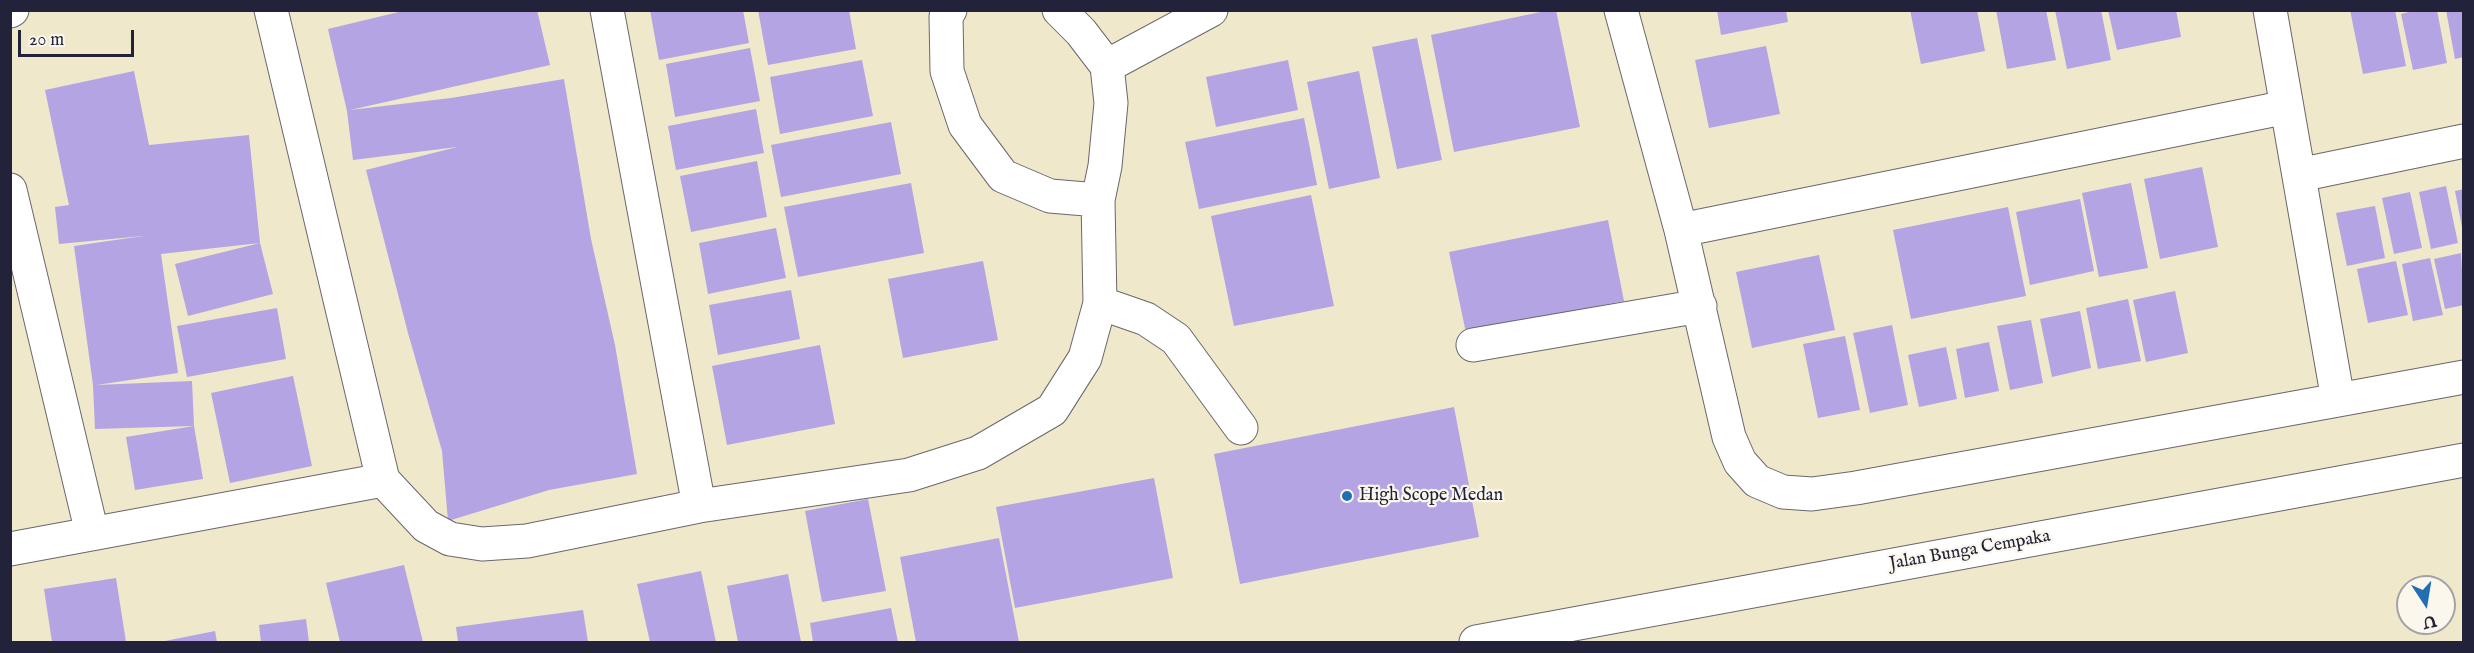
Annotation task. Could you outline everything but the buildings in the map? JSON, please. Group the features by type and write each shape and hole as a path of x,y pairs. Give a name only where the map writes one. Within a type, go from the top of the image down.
{"street":[{"path":"271,10 383,480 426,526 450,538 482,544 527,541 699,506 909,475 978,453 1052,410 1085,358 1100,303 1098,200 1105,166 1111,103 1107,66 1081,32 1059,10"},
{"path":"607,10 699,506"},
{"path":"950,10 946,16 947,72 965,125 1003,176 1050,196 1098,200"},
{"path":"1107,66 1210,10"},
{"path":"1621,10 1681,230 1729,437 1740,462 1757,481 1783,492 1812,494 1856,488 2463,377"},
{"path":"2270,10 2337,400"},
{"path":"1681,230 2287,107"},
{"path":"2300,175 2463,141"},
{"path":"10,190 92,533"},
{"path":"1100,303 1146,319 1176,339 1241,428"},
{"path":"1473,345 1700,306"},
{"name":"Jalan Bunga Cempaka","path":"1476,642 2463,460"},
{"path":"10,549 383,480"}],"place":[{"name":"High Scope Medan","path":"1347,496"}]}
